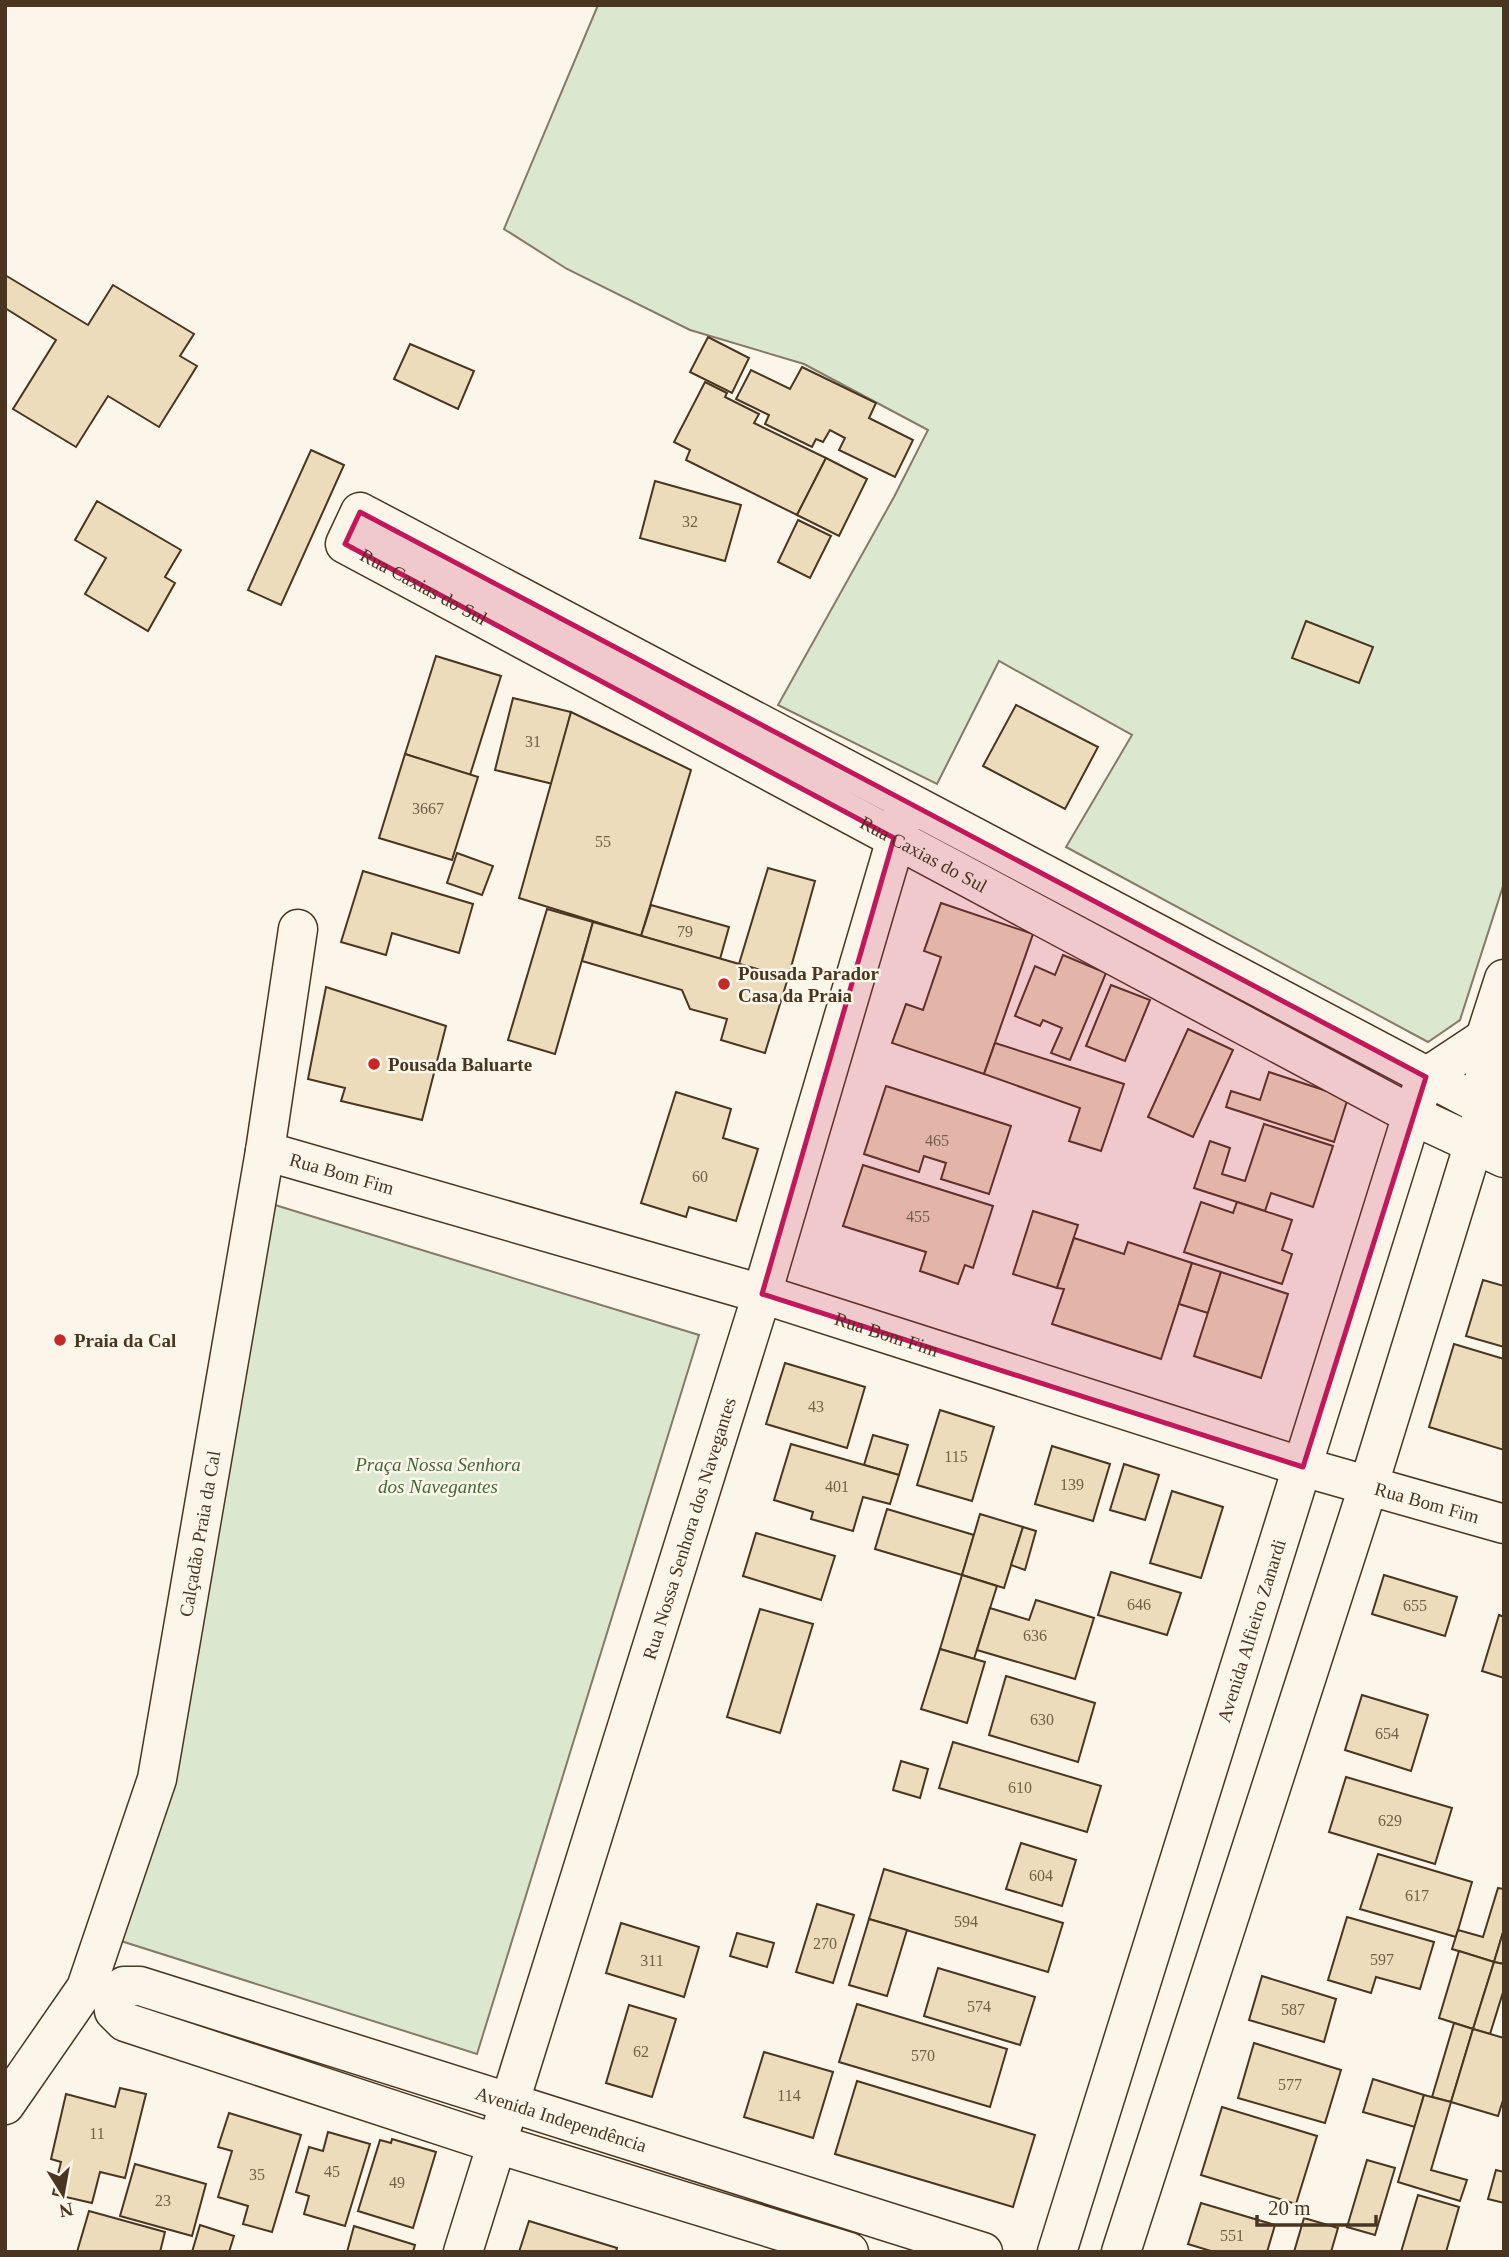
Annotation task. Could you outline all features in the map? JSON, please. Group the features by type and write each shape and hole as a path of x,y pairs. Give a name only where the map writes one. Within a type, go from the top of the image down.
{"street":[{"name":"Rua Caxias do Sul","path":"353,528 900,821 1412,1115 1492,1131"},
{"name":"Rua Caxias do Sul","path":"900,821 1426,1077 1492,1131"},
{"name":"Rua Nossa Senhora dos Navegantes","path":"463,2252 762,1294 900,821"},
{"name":"Calçadão Praia da Cal","path":"5,2105 86,1988 157,1779 265,1151 298,929"},
{"path":"1121,2252 1368,1484 1492,1131 1485,1038 1504,979"},
{"path":"1426,1077 1485,1038"},
{"name":"Avenida Alfieiro Zanardi","path":"1057,2252 1426,1077"},
{"name":"Rua Bom Fim","path":"265,1151 762,1294 1303,1467 1504,1524"},
{"name":"Avenida Independência","path":"496,2144 125,2021 114,2011 112,1995 124,1986 140,1986 983,2252"},
{"path":"496,2144 849,2252"}],"highlighted area":[{"path":"360,512 1426,1077 1303,1467 762,1294 894,838 345,544"}],"green space":[{"path":"598,5 1504,5 1504,883 1460,1020 1428,1042 1066,847 1132,735 999,661 937,784 778,705 894,497 928,430 804,364 690,330 567,269 504,229"},
{"name":"Praça Nossa Senhora dos Navegantes","path":"275,1205 699,1335 477,2054 121,1941 176,1766"}],"building":[{"path":"5,275 88,325 113,285 194,334 180,356 197,366 159,427 108,396 76,447 13,409 56,340 5,308"},
{"path":"708,337 749,358 732,393 690,372"},
{"path":"410,344 474,371 458,409 394,379"},
{"path":"802,367 876,403 869,418 913,440 895,477 839,450 845,438 830,430 823,442 816,439 812,447 765,424 769,415 736,399 751,370 790,389"},
{"path":"705,382 727,393 725,397 759,414 754,423 826,458 797,515 686,460 690,450 674,442"},
{"path":"311,450 344,465 281,605 248,590"},
{"path":"826,458 867,479 839,536 797,515"},
{"path":"655,481 741,505 725,561 640,538"},
{"path":"97,501 181,550 165,577 175,583 148,631 85,594 106,558 75,540"},
{"path":"798,520 831,536 810,578 778,562"},
{"path":"1306,621 1373,647 1359,683 1292,658"},
{"path":"436,656 501,676 470,775 405,754"},
{"path":"513,698 571,712 553,784 495,770"},
{"path":"1016,705 1098,747 1065,809 983,766"},
{"path":"571,712 691,770 641,936 519,898"},
{"path":"405,754 478,777 452,860 379,838"},
{"path":"457,853 493,866 482,895 447,883"},
{"path":"768,868 815,881 788,978 739,964"},
{"path":"363,871 473,904 459,953 392,933 386,955 341,942"},
{"path":"941,903 1033,934 984,1074 892,1043 906,1004 923,1010 941,957 924,951"},
{"path":"651,905 729,927 720,959 641,936"},
{"path":"547,909 593,922 555,1054 508,1040"},
{"name":"Pousada Parador Casa da Praia","path":"593,922 788,978 765,1053 721,1040 727,1019 690,1009 682,990 582,961"},
{"path":"1063,955 1106,973 1070,1060 1051,1053 1062,1028 1043,1020 1040,1026 1015,1016 1035,966 1055,975"},
{"path":"1111,985 1150,1000 1125,1061 1086,1046"},
{"name":"Pousada Baluarte","path":"326,987 446,1026 422,1120 341,1101 345,1088 308,1079"},
{"path":"1188,1029 1233,1050 1193,1137 1148,1117"},
{"path":"995,1043 1124,1084 1101,1151 1069,1141 1080,1108 984,1074"},
{"path":"1269,1072 1348,1098 1334,1142 1226,1107 1231,1091 1260,1100"},
{"path":"886,1086 1011,1126 989,1194 941,1179 946,1163 924,1156 919,1172 864,1154"},
{"path":"676,1092 731,1109 723,1138 758,1149 736,1221 689,1207 686,1217 641,1203"},
{"path":"1264,1124 1333,1146 1313,1207 1271,1193 1265,1211 1194,1188 1210,1141 1230,1148 1222,1174 1245,1181"},
{"path":"863,1165 993,1206 973,1268 965,1265 958,1284 920,1271 926,1252 843,1226"},
{"path":"1201,1202 1233,1213 1237,1202 1292,1220 1282,1250 1292,1254 1282,1284 1184,1252"},
{"path":"1033,1211 1078,1225 1057,1288 1013,1274"},
{"path":"1074,1238 1124,1254 1128,1242 1192,1263 1161,1359 1052,1324 1064,1289 1057,1288"},
{"path":"1192,1263 1221,1272 1208,1313 1179,1304"},
{"path":"1221,1272 1288,1294 1261,1378 1194,1356"},
{"path":"1483,1280 1504,1286 1504,1347 1466,1336"},
{"path":"1454,1344 1504,1359 1504,1450 1429,1427"},
{"path":"785,1363 865,1387 847,1448 766,1424"},
{"path":"940,1410 994,1427 972,1501 917,1485"},
{"path":"873,1435 908,1445 899,1475 864,1465"},
{"path":"791,1444 899,1475 890,1504 863,1497 853,1531 811,1519 813,1512 774,1500"},
{"path":"1052,1446 1110,1464 1093,1521 1035,1504"},
{"path":"1124,1464 1159,1475 1145,1520 1110,1510"},
{"path":"1172,1491 1223,1507 1201,1578 1150,1563"},
{"path":"887,1509 974,1535 962,1575 875,1549"},
{"path":"980,1514 1023,1527 1004,1588 962,1575"},
{"path":"1023,1527 1036,1531 1025,1570 1011,1565"},
{"path":"756,1533 835,1556 821,1600 743,1576"},
{"path":"1111,1572 1181,1593 1167,1635 1098,1615"},
{"path":"962,1575 997,1586 974,1659 940,1649"},
{"path":"1384,1575 1457,1597 1445,1636 1372,1614"},
{"path":"1036,1600 1094,1618 1075,1679 977,1650 990,1608 1029,1620"},
{"path":"760,1609 813,1624 780,1733 727,1717"},
{"path":"1499,1615 1504,1617 1504,1678 1482,1671"},
{"path":"940,1649 985,1662 967,1723 921,1709"},
{"path":"1006,1676 1095,1703 1078,1762 989,1735"},
{"path":"1362,1695 1428,1715 1411,1771 1345,1750"},
{"path":"953,1742 1101,1786 1087,1832 939,1788"},
{"path":"901,1761 928,1769 920,1798 893,1790"},
{"path":"1346,1777 1452,1808 1435,1864 1329,1832"},
{"path":"1021,1843 1076,1860 1062,1906 1006,1889"},
{"path":"1378,1854 1472,1882 1456,1937 1360,1909"},
{"path":"884,1869 1063,1923 1048,1972 869,1919"},
{"path":"1498,1888 1504,1889 1504,1929 1494,1962 1452,1949 1458,1930 1483,1937"},
{"path":"817,1904 854,1915 833,1983 796,1972"},
{"path":"1347,1917 1434,1942 1420,1989 1376,1977 1371,1993 1328,1980"},
{"path":"869,1919 907,1930 887,1996 849,1985"},
{"path":"621,1923 699,1947 684,1997 606,1973"},
{"path":"1504,1929 1504,1964 1494,1962"},
{"path":"737,1933 774,1943 767,1967 730,1956"},
{"path":"1459,1951 1494,1962 1473,2029 1439,2018"},
{"path":"1494,1962 1504,1964 1504,1989 1490,2034 1473,2029"},
{"path":"938,1968 1035,1997 1020,2045 924,2016"},
{"path":"1262,1976 1336,1999 1324,2042 1249,2020"},
{"path":"857,2004 1007,2049 990,2107 839,2062"},
{"path":"629,2005 676,2019 652,2097 606,2083"},
{"path":"1454,2023 1473,2029 1451,2102 1432,2097"},
{"path":"1473,2029 1504,2038 1504,2097 1498,2116 1451,2102"},
{"path":"1254,2043 1341,2070 1325,2123 1238,2098"},
{"path":"764,2052 833,2072 813,2138 744,2117"},
{"path":"1373,2079 1424,2095 1415,2127 1363,2112"},
{"path":"857,2081 1035,2135 1013,2207 835,2154"},
{"path":"120,2088 146,2094 125,2178 100,2172 92,2203 53,2194 61,2162 51,2159 66,2094 115,2107"},
{"path":"1424,2095 1451,2102 1431,2170 1467,2180 1460,2201 1398,2182"},
{"path":"1222,2107 1317,2136 1296,2204 1201,2175"},
{"path":"229,2113 301,2135 272,2232 243,2224 248,2206 218,2197 232,2151 218,2147"},
{"path":"328,2132 370,2144 345,2226 304,2214 309,2196 296,2192 309,2147 323,2151"},
{"path":"392,2139 436,2152 413,2228 358,2211 380,2140 391,2143"},
{"path":"1367,2160 1395,2168 1375,2235 1347,2227"},
{"path":"135,2164 206,2184 192,2236 120,2216"},
{"path":"1496,2170 1504,2172 1504,2203 1488,2199"},
{"path":"1418,2195 1459,2207 1446,2252 1401,2252"},
{"path":"1201,2203 1275,2225 1267,2252 1214,2252 1188,2244"},
{"path":"89,2211 165,2232 160,2252 77,2252"},
{"path":"1304,2218 1338,2228 1331,2252 1294,2252"},
{"path":"529,2221 617,2248 616,2252 519,2252"},
{"path":"200,2225 234,2236 229,2252 192,2252"},
{"path":"354,2226 415,2245 413,2252 347,2252"}],"place":[{"name":"Pousada Parador Casa da Praia","path":"724,984"},
{"name":"Pousada Baluarte","path":"374,1064"},
{"name":"Praia da Cal","path":"60,1340"}]}
